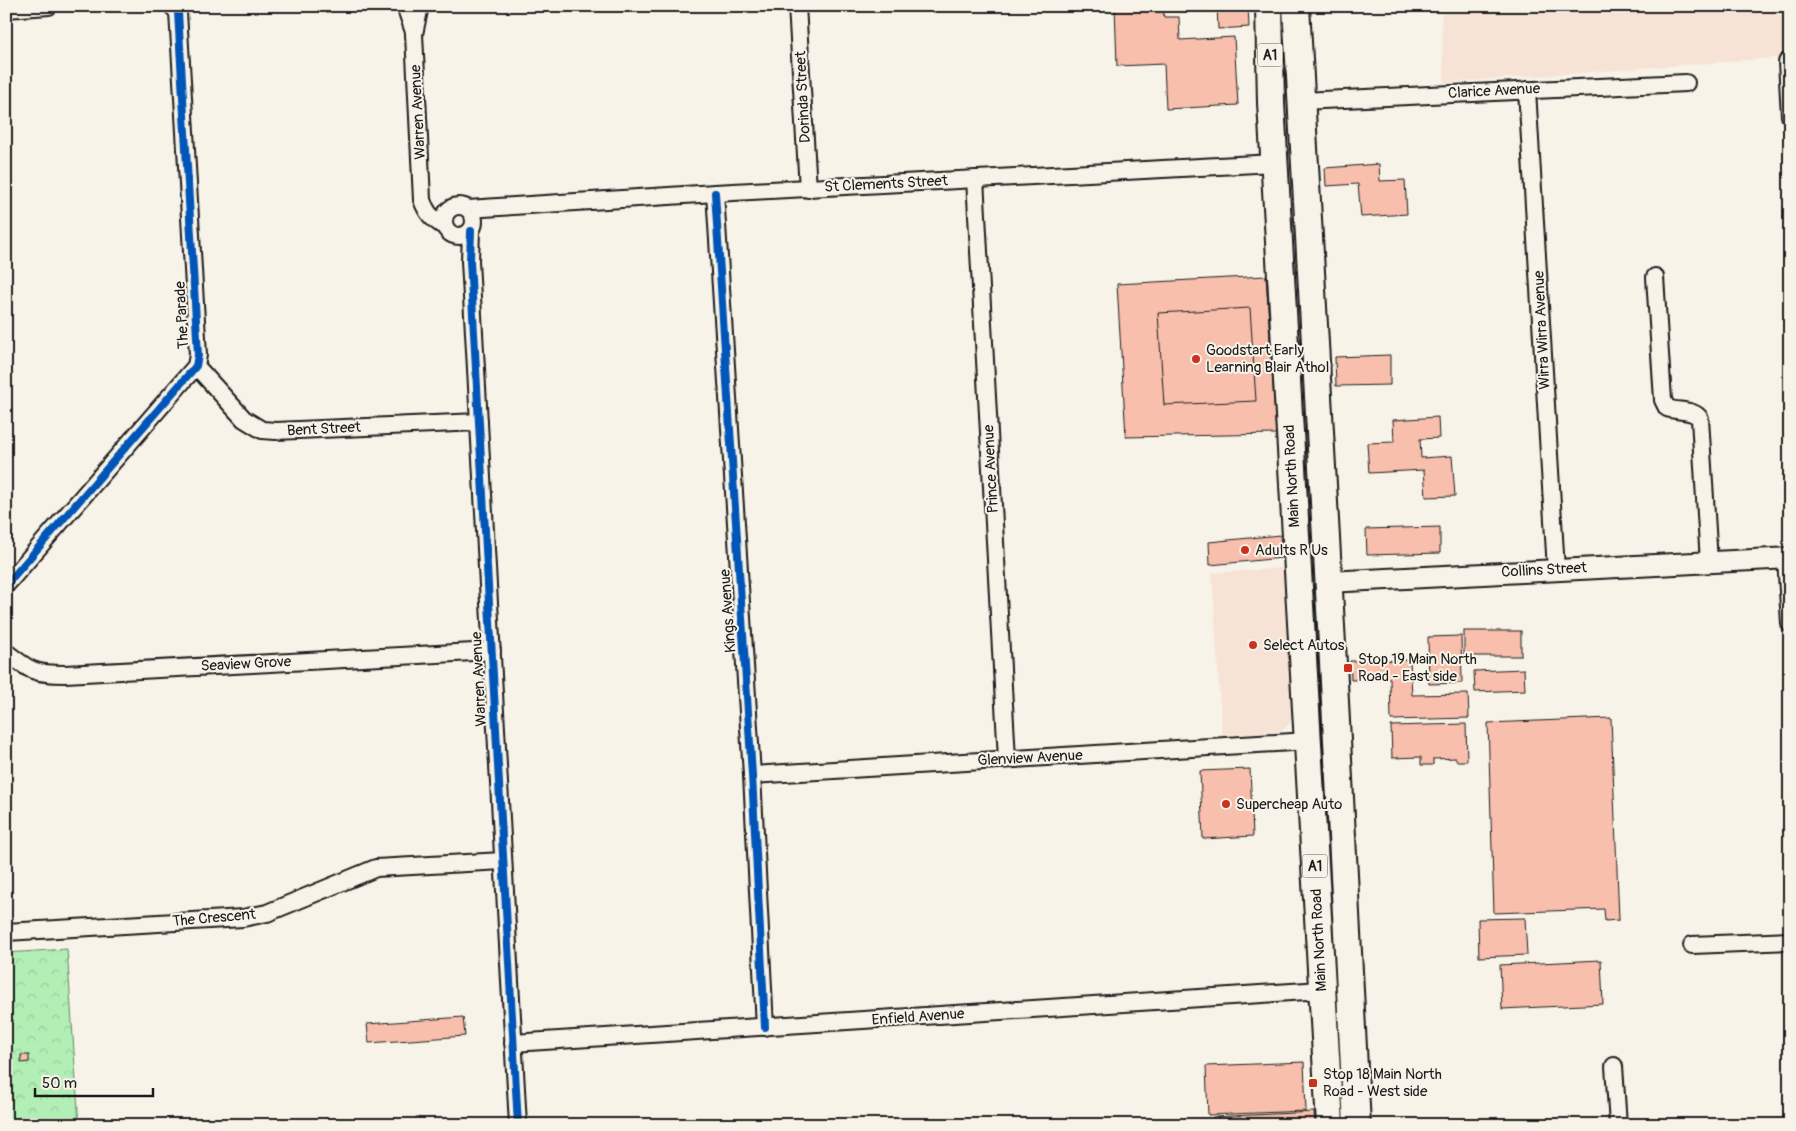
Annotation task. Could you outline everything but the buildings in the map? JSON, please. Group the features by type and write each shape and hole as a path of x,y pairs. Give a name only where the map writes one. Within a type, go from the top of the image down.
{"highway":[{"name":"Main North Road","path":"1268,6 1270,103 1330,1125"},
{"name":"Main North Road","path":"1296,6 1356,1125"},
{"path":"1270,103 1301,101"},
{"name":"Collins Street","path":"1298,583 1328,582"},
{"path":"1308,741 1336,740"},
{"path":"1322,990 1349,989"}],"street":[{"path":"6,9 49,6"},
{"name":"The Parade","path":"6,585 196,366 198,355 178,12 172,6"},
{"name":"Warren Avenue","path":"406,6 414,34 422,200 433,220 449,231 470,261"},
{"name":"Warren Avenue","path":"414,34 420,6"},
{"name":"Dorinda Street","path":"797,6 808,189"},
{"path":"1787,62 1790,116"},
{"name":"Clarice Avenue","path":"1301,101 1686,82"},
{"name":"Wirra Wirra Avenue","path":"1527,90 1556,570"},
{"name":"St Clements Street","path":"468,209 715,193 1274,163"},
{"name":"Prince Avenue","path":"975,179 1008,760"},
{"path":"422,191 448,210"},
{"name":"Kings Avenue","path":"715,193 752,774 765,1027"},
{"path":"472,228 474,219 468,209 458,206 448,210 443,220 449,231 465,235 498,207"},
{"name":"Warren Avenue","path":"472,228 470,261 518,1125"},
{"path":"1655,277 1663,400 1667,408 1693,413 1698,415 1700,419 1709,562"},
{"name":"Bent Street","path":"196,366 244,419 262,430 276,431 479,422"},
{"path":"1788,558 1790,624"},
{"name":"Collins Street","path":"1328,582 1788,558"},
{"name":"Seaview Grove","path":"6,652 28,669 45,674 66,674 492,651"},
{"name":"Glenview Avenue","path":"752,774 1308,741"},
{"name":"The Crescent","path":"6,932 243,918 267,913 376,868 503,861"},
{"path":"1692,946 1790,942"},
{"name":"Enfield Avenue","path":"513,1043 1322,990"},
{"path":"1614,1066 1618,1125"}],"shaded area":[{"path":"1441,6 1790,6 1790,57 1444,83"},
{"name":"Select Autos","path":"1283,568 1294,718 1281,732 1222,735 1212,573"}],"green space":[{"path":"67,949 79,1125 6,1125 6,953"}],"cycle path":[{"path":"6,585 196,366 198,355 178,12 172,6"},
{"path":"715,193 752,775 765,1027"},
{"path":"471,231 470,261 518,1125"}],"place":[{"name":"Goodstart Early Learning Blair Athol","path":"1196,359"},
{"name":"Adults R Us","path":"1245,550"},
{"name":"Select Autos","path":"1253,645"},
{"name":"Stop 19 Main North Road - East side","path":"1348,668"},
{"name":"Supercheap Auto","path":"1226,804"},
{"name":"Stop 18 Main North Road - West side","path":"1313,1083"}]}
